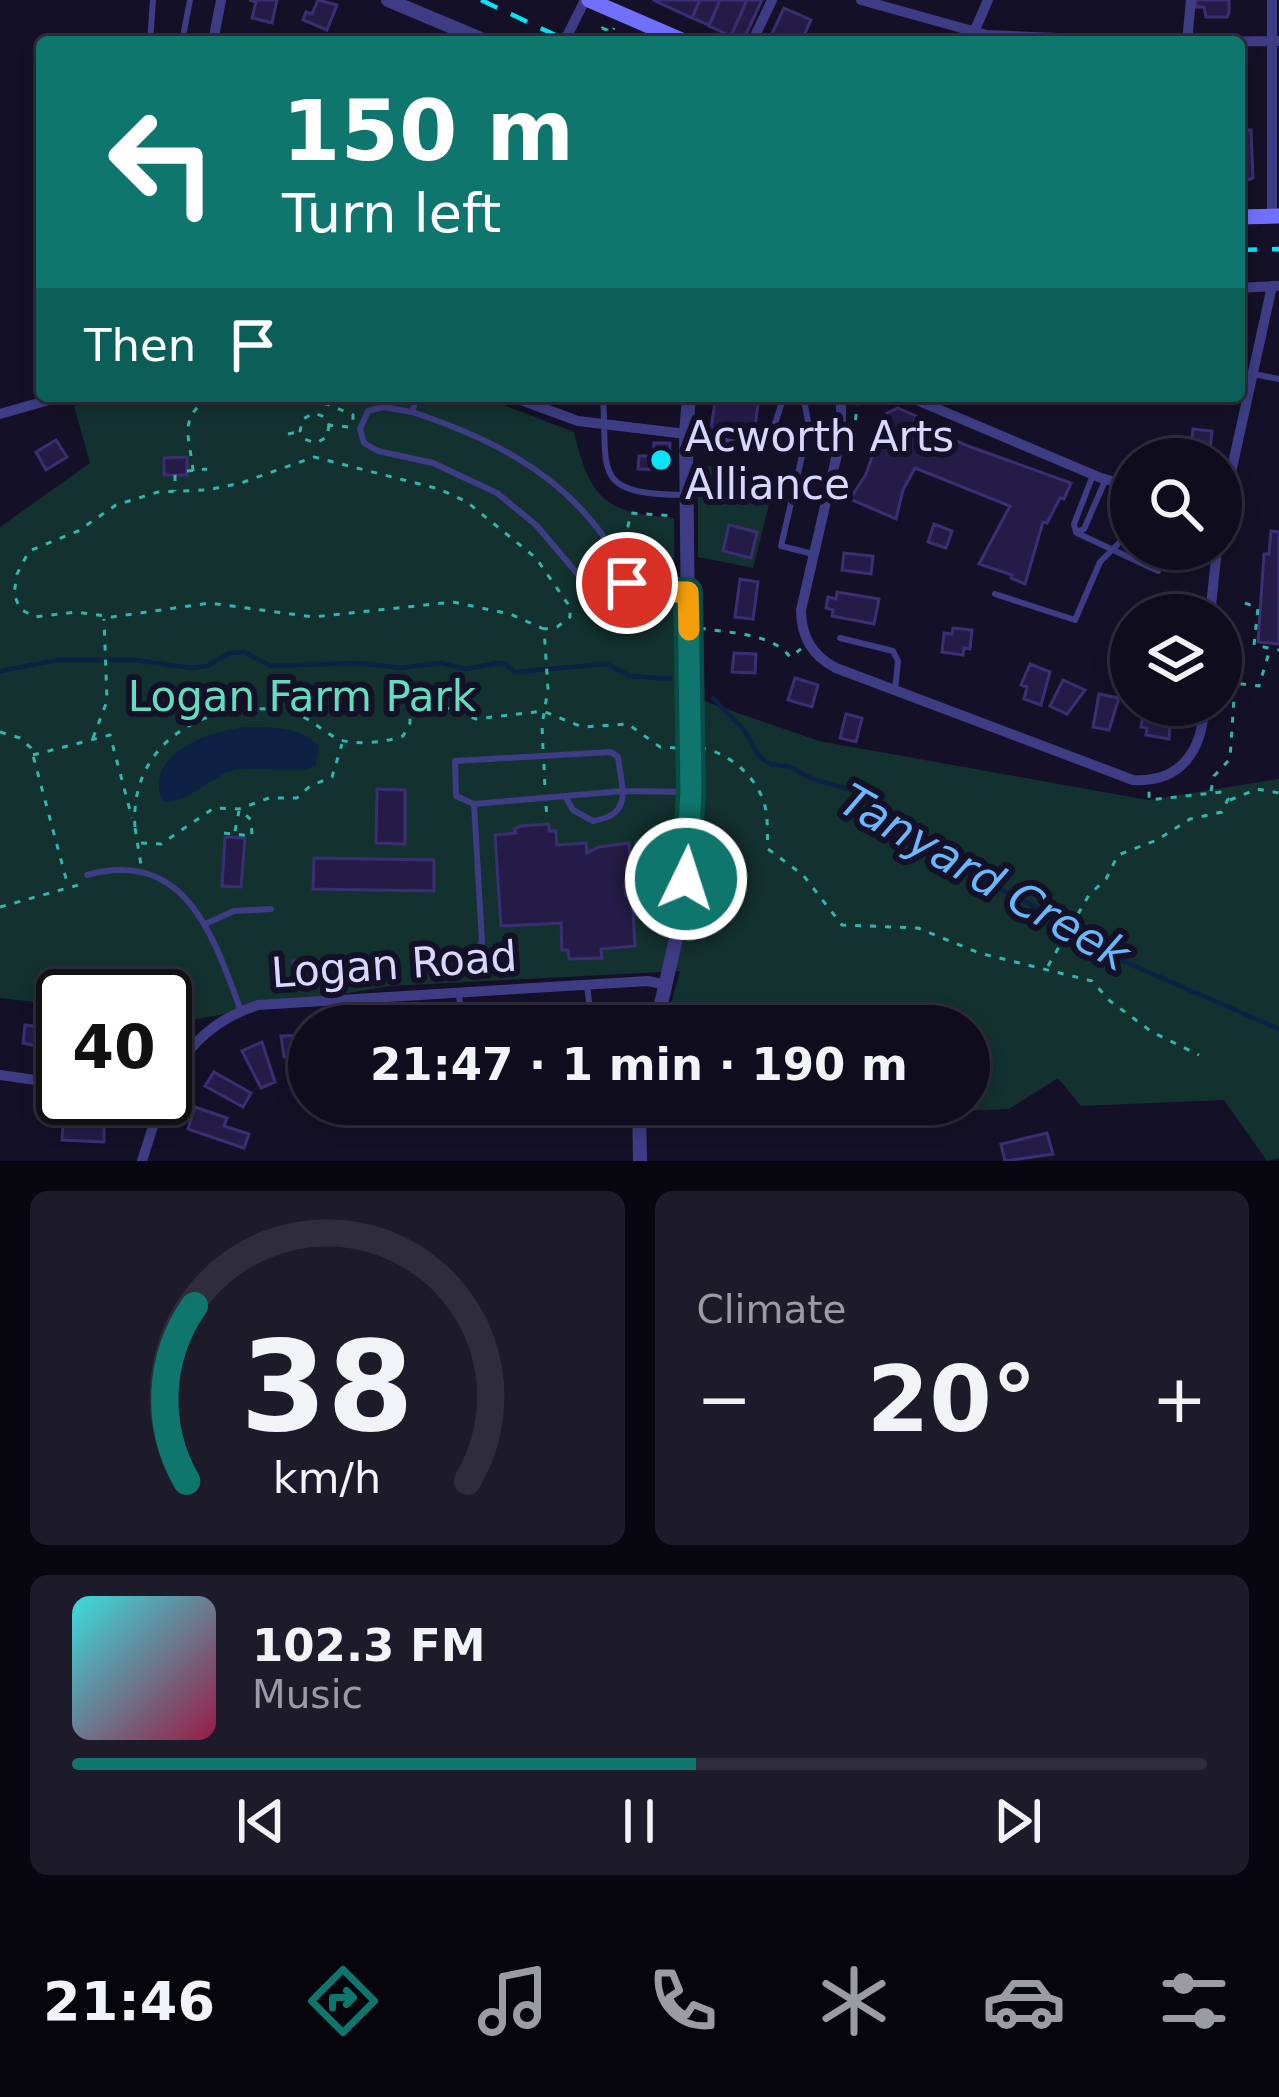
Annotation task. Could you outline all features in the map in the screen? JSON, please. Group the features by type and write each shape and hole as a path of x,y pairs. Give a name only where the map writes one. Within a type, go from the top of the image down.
{"main road":[{"path":"587,0 672,36"},
{"path":"1245,218 1275,216"}],"street":[{"path":"214,36 221,0"},
{"path":"388,0 474,36"},
{"path":"567,36 587,0"},
{"path":"755,36 772,0"},
{"path":"861,0 907,16 1003,36"},
{"path":"974,32 988,0"},
{"path":"1188,36 1191,0"},
{"path":"1272,0 1275,216"},
{"path":"1238,438 1276,286 1245,288"},
{"path":"0,414 43,402"},
{"path":"525,402 605,426 686,434"},
{"path":"661,1005 686,879 691,791 689,402"},
{"path":"841,402 841,437 801,610 808,644 836,668 1133,780 1148,781 1178,770 1196,751 1200,726"},
{"path":"921,402 1110,480"},
{"name":"Logan Road","path":"192,1048 206,1031 241,1011 288,1002 649,981 665,985"},
{"path":"0,1075 36,1080"},
{"name":"Logan Road","path":"142,1161 154,1125"},
{"path":"636,1160 638,1125"}],"lane":[{"path":"151,36 154,0"},
{"path":"183,36 190,0"},
{"path":"907,16 914,0"},
{"path":"1253,374 1279,380"},
{"path":"412,412 414,402"},
{"path":"603,402 603,455 618,484 637,493 687,495"},
{"path":"686,434 767,448 782,402"},
{"path":"804,402 809,426 781,546 814,554"},
{"path":"627,592 623,565 589,518 543,474 464,429 412,412 383,407 368,411 360,429 364,443 433,464 496,493 536,525 588,588 627,592 688,592"},
{"path":"995,594 1075,620 1109,549 1076,532 1074,524 1093,475"},
{"path":"1076,532 1084,529 1106,479"},
{"path":"840,638 893,651 898,667 895,691"},
{"path":"565,796 573,810 593,821 613,816 623,802 623,791 618,758 611,752 455,761 452,765 456,796 474,804 565,796 623,791 691,791"},
{"path":"472,957 482,942 474,804"},
{"path":"87,875 126,867 174,888 205,924 241,1011"},
{"path":"205,924 234,911 271,909"},
{"path":"587,985 589,1005"},
{"path":"459,992 460,1005"}],"path":[{"path":"611,36 614,28"},
{"path":"203,402 190,413 187,427 190,471 207,469"},
{"path":"309,402 353,418"},
{"path":"316,413 318,402"},
{"path":"853,436 857,402"},
{"path":"316,413 329,425 352,428"},
{"path":"316,413 303,419 304,439 314,442 327,437 329,425"},
{"path":"288,434 300,431"},
{"path":"314,442 314,458"},
{"path":"314,458 439,489 467,502 536,558 570,607 570,617 544,629 511,614 454,602 313,617 211,603 104,617 85,612 44,618 24,614 14,594 20,564 29,551 78,531 128,499 219,488 314,458"},
{"path":"373,472 375,459"},
{"path":"175,475 176,491"},
{"path":"219,479 219,488"},
{"path":"608,544 624,533 632,513 678,516"},
{"path":"1245,603 1258,608 1254,645 1279,650"},
{"path":"92,739 105,712 104,617"},
{"path":"698,628 752,637 783,647 790,656 797,652"},
{"path":"544,629 548,681"},
{"path":"1242,684 1259,686 1270,649"},
{"path":"135,826 136,791 151,756 195,720 229,711 279,710 305,716 343,740 403,736 409,728 408,706 414,697 476,719 543,711 582,727 628,724 660,747 728,757 750,779 766,807 768,849 803,875 842,925 918,928 980,953 1092,981 1110,1001 1152,1031 1199,1055"},
{"path":"1211,792 1214,776 1230,759 1232,726"},
{"path":"0,732 27,743 33,754 68,888 0,907"},
{"path":"33,754 110,735 143,860"},
{"path":"139,843 161,844 214,808 239,809 269,798 296,799 310,786 332,777 343,740"},
{"path":"1047,968 1118,855 1157,840 1190,819 1222,812 1227,802 1226,794 1211,792 1149,800 1148,781"},
{"path":"1227,802 1257,789 1279,793"},
{"path":"224,833 251,836 251,820 239,809"},
{"path":"235,834 239,809"}],"green space":[{"name":"Logan Farm Park","path":"87,402 496,402 574,432 595,488 617,507 674,518 675,691 819,741 1148,800 1279,779 1279,1158 1267,1161 1224,1100 1081,1106 1058,1078 1009,1109 990,1110 990,1005 671,1005 680,971 390,986 196,1019 192,1019 192,969 36,969 36,1002 0,998 0,527 90,463 74,406"},
{"path":"698,464 776,477 753,568 698,557"}],"water":[{"path":"244,727 284,729 311,739 319,746 316,765 298,770 231,771 178,800 162,801 159,784 171,758 198,740"}],"building":[{"path":"249,0 277,0 272,23 252,18 256,2"},
{"path":"318,0 337,5 327,30 303,20"},
{"path":"653,0 700,0 692,18"},
{"path":"700,0 720,0 709,25 692,18"},
{"path":"720,0 747,0 731,36 709,26"},
{"path":"747,0 762,0 745,36 731,36"},
{"path":"1196,0 1229,0 1229,13 1206,17"},
{"path":"784,8 811,20 804,36 771,36"},
{"path":"1245,130 1251,130 1253,178 1245,181"},
{"path":"715,402 758,402 754,435 711,428"},
{"path":"898,408 916,416 914,421 968,446 1071,483 1047,523 1043,522 1025,584 979,564 1010,506 915,468 896,519 850,499 866,474 887,413"},
{"path":"1193,429 1212,431 1211,438 1192,438"},
{"path":"56,440 67,457 46,470 36,452"},
{"path":"654,443 670,443 669,470 638,469 639,456 653,456"},
{"path":"187,457 187,475 164,475 164,458"},
{"path":"934,524 952,531 946,548 928,542"},
{"path":"729,525 757,532 751,558 723,551"},
{"path":"1271,531 1279,532 1279,644 1258,642 1264,554 1269,554"},
{"path":"844,553 873,556 871,574 842,570"},
{"path":"740,579 758,582 753,619 735,617"},
{"path":"837,592 879,599 874,624 832,616 833,610 826,608 828,597 836,599"},
{"path":"953,628 972,630 970,649 964,648 963,655 942,652 944,633 952,634"},
{"path":"734,653 756,654 755,673 732,672"},
{"path":"1030,664 1050,672 1041,705 1024,699 1027,687 1021,685"},
{"path":"795,678 818,685 812,707 788,700"},
{"path":"1063,680 1085,690 1067,714 1050,706"},
{"path":"1099,694 1110,696 1109,730 1093,727"},
{"path":"846,714 862,718 856,742 840,738"},
{"path":"1170,726 1169,739 1146,735 1147,728 1141,727"},
{"path":"377,789 405,790 405,844 376,843"},
{"path":"549,824 549,831 556,831 557,845 586,843 587,853 629,843 632,883 625,886 626,895 632,894 635,946 601,949 602,958 569,959 568,950 562,950 561,923 501,926 495,835 516,833 514,829 521,826"},
{"path":"225,837 245,838 241,887 222,886"},
{"path":"314,858 434,860 434,891 313,889"},
{"path":"293,961 325,961 326,983 294,984"},
{"path":"25,1025 36,1026 36,1046 23,1043"},
{"path":"281,1036 288,1036 288,1057 284,1057"},
{"path":"262,1042 275,1082 261,1088 242,1051"},
{"path":"214,1072 251,1093 243,1107 205,1086"},
{"path":"195,1107 227,1118 224,1126 249,1134 244,1148 188,1129"},
{"path":"63,1125 104,1125 104,1142 62,1140"},
{"path":"1047,1133 1053,1154 1005,1161 1001,1144"}],"waterway":[{"name":"Tanyard Creek","path":"0,671 58,660 135,660 192,668 244,652 271,666 358,663 401,668 441,663 466,669 497,663 514,672 606,664 630,676 670,679"},
{"name":"Tanyard Creek","path":"713,698 770,764 790,767 866,798 953,864 1045,912 1068,937 1279,1029"}],"railway":[{"path":"481,0 557,36"},
{"path":"1245,250 1279,249"}],"slow traffic":[{"path":"655,592 688,592 689,630"}],"place":[{"name":"Acworth Arts Alliance","path":"661,460"}],"route":[{"path":"627,583 627,592 688,592 691,791 686,879"}]}
